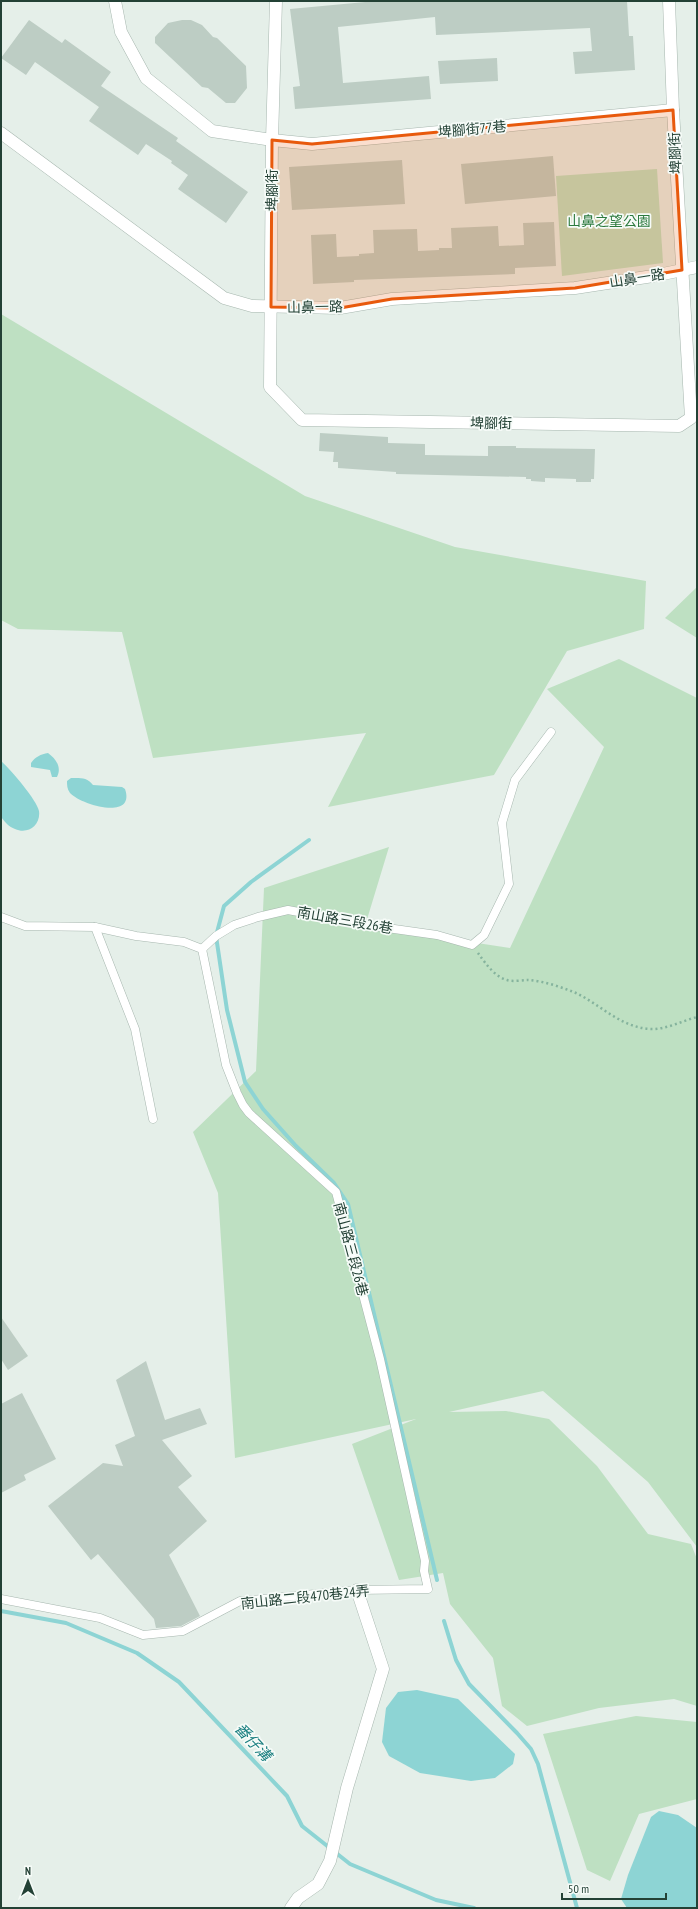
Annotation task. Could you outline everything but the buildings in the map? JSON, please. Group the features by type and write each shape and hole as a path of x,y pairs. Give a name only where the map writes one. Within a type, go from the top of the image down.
{"street":[{"name":"埤腳街77巷","path":"115,1 121,32 146,78 212,131 312,144 673,110"},
{"name":"埤腳街","path":"276,1 272,140 272,307 270,387 302,420 679,426 691,418 673,110 669,1"},
{"name":"山鼻一路","path":"1,133 224,298 252,306 340,308 392,299 575,288 653,276 697,267"},
{"path":"291,1908 298,1898 318,1884 330,1861 347,1788 383,1669 358,1590"}],"lane":[{"path":"472,945 484,935 509,884 502,823 515,780 551,732"},
{"name":"南山路三段26巷","path":"428,1589 424,1571 425,1561 380,1359 336,1192 243,1105 230,1080 226,1065 203,960 202,949 216,936 234,925 258,917 288,910 373,926 437,935 472,945"},
{"path":"1,917 25,926 96,927 136,936 184,942 202,949"},
{"path":"96,927 135,1029 154,1119"},
{"name":"南山路二段470巷24弄","path":"1,1599 100,1618 143,1635 183,1631 240,1601 358,1590 428,1589"}],"path":[{"path":"472,945 496,974 507,981 529,980 554,986 576,994 613,1017 634,1026 650,1029 668,1026 697,1017"}],"highlighted area":[{"path":"673,110 682,270 575,288 392,299 340,308 271,307 272,140 312,144"}],"green space":[{"name":"山鼻之望公園","path":"657,169 663,263 562,276 556,176"},
{"path":"1,314 305,496 455,547 646,581 644,629 567,651 494,775 328,807 366,733 153,758 122,632 18,629 1,620"},
{"path":"697,587 697,638 665,618"},
{"path":"619,659 697,698 697,1547 648,1482 543,1391 449,1412 506,1411 549,1419 597,1466 648,1534 691,1544 697,1559 697,1706 674,1699 599,1708 527,1726 502,1706 493,1658 450,1604 443,1573 399,1580 352,1444 416,1419 235,1458 218,1193 193,1132 256,1071 264,888 389,847 365,926 510,948 604,747 547,689"},
{"path":"636,1716 697,1722 697,1799 639,1814 610,1881 587,1870 543,1734"}],"water":[{"path":"48,753 57,764 59,770 57,777 52,777 50,770 31,767 31,763 34,759"},
{"path":"1,761 23,785 37,806 39,811 38,821 33,828 29,830 20,831 13,828 1,817"},
{"path":"71,778 86,779 93,785 122,787 125,789 126,799 123,805 106,808 85,802 76,798 69,792 67,781"},
{"path":"417,1690 458,1699 515,1754 513,1764 495,1778 471,1781 420,1773 389,1756 382,1742 386,1708 398,1692"},
{"path":"659,1811 678,1815 697,1828 697,1908 627,1908 621,1899 628,1875 651,1817"}],"waterway":[{"path":"309,840 251,882 224,906 216,936 227,1010 245,1082 263,1109 296,1146 334,1183 348,1204 437,1580"},
{"name":"番仔溝","path":"1,1611 66,1623 137,1653 179,1682 287,1796 302,1826 350,1864 436,1900 474,1908"},
{"path":"444,1621 456,1660 469,1684 531,1749 538,1764 577,1908"}]}
